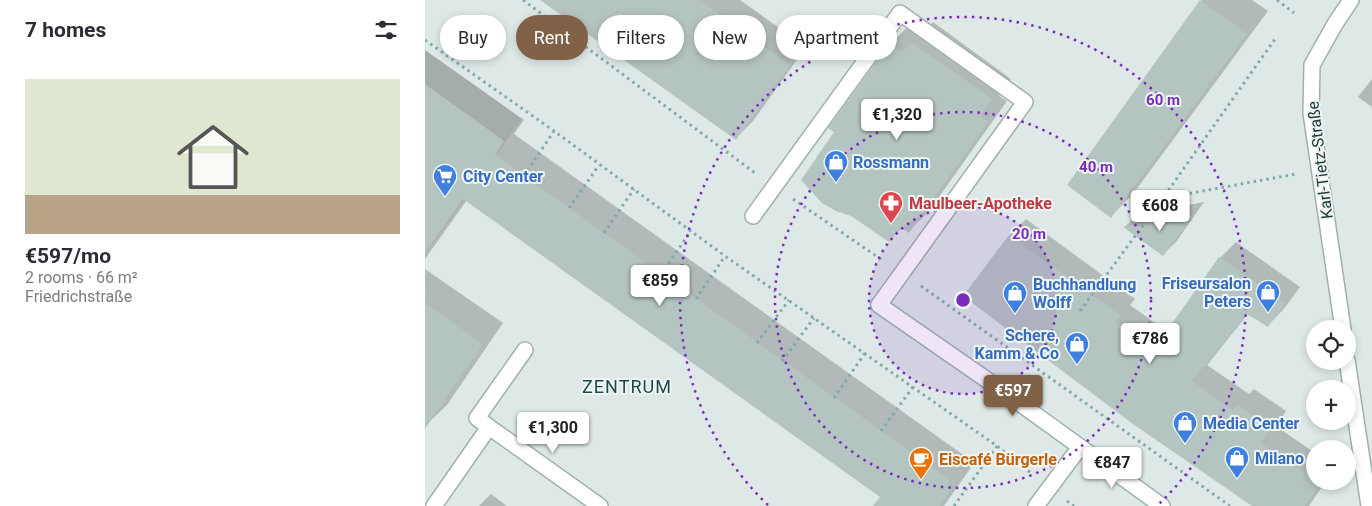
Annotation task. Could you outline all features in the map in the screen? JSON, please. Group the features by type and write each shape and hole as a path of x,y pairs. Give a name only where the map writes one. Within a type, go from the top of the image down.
{"street":[{"name":"Karl-Tietz-Straße","path":"1342,320 1311,114 1312,65 1351,0"},
{"path":"753,216 900,13 1025,102 879,305 1000,389 1162,506"},
{"path":"525,350 477,418 600,506"},
{"path":"1349,370 1369,506"},
{"path":"434,506 489,427"},
{"path":"1036,506 1080,447"}],"path":[{"path":"523,0 741,164 902,274 1230,506"},
{"path":"1277,0 1294,13"},
{"path":"1080,311 1163,198 1275,39"},
{"path":"425,40 554,131 725,256 997,446 1074,506"},
{"path":"524,176 554,131"},
{"path":"569,208 599,165"},
{"path":"1163,198 1297,174"},
{"path":"604,233 634,189"},
{"path":"661,274 691,231"},
{"path":"696,299 725,256"},
{"path":"757,343 789,300"},
{"path":"782,361 814,318"},
{"path":"834,398 865,354"},
{"path":"881,431 913,387"},
{"path":"954,506 997,446"}],"shaded area":[{"name":"City Center","path":"425,50 522,119 425,254"}],"building":[{"path":"540,0 700,0 721,15 694,15 694,60 766,60 766,48 776,55 776,60 783,60 790,65 736,140 624,60 684,60 684,15 598,15 598,41 588,34 588,15 561,15"},
{"path":"1200,0 1247,34 1111,218 1067,185"},
{"path":"911,42 992,99 980,116 988,122 909,233 901,227 889,242 851,216 836,211 822,203 801,180 834,132 828,128 877,60 897,60 897,49 903,52"},
{"path":"425,84 504,141 495,155 949,479 950,491 940,506 873,506 880,497 463,199 425,253"},
{"path":"1194,214 1163,256 1123,227"},
{"path":"1009,235 1120,315 1115,322 1154,349 1219,257 1285,303 1268,327 1247,314 1192,381 1233,410 1238,405 1271,428 1261,443 1306,474 1306,490 1317,490 1305,506 1252,506 1133,424 963,296"},
{"path":"425,303 483,344 425,429"}],"place":[{"name":"Rossmann","path":"836,183"},
{"name":"City Center","path":"445,197"},
{"name":"Maulbeer-Apotheke","path":"891,224"},
{"name":"Friseursalon Peters","path":"1268,313"},
{"name":"Buchhandlung Wolff","path":"1015,314"},
{"name":"Schere, Kamm & Co","path":"1077,365"},
{"name":"Media Center","path":"1185,444"},
{"name":"Milano","path":"1237,479"},
{"name":"Eiscafé Bürgerle","path":"921,480"}],"district":[{"name":"ZENTRUM","path":"627,386"}]}
